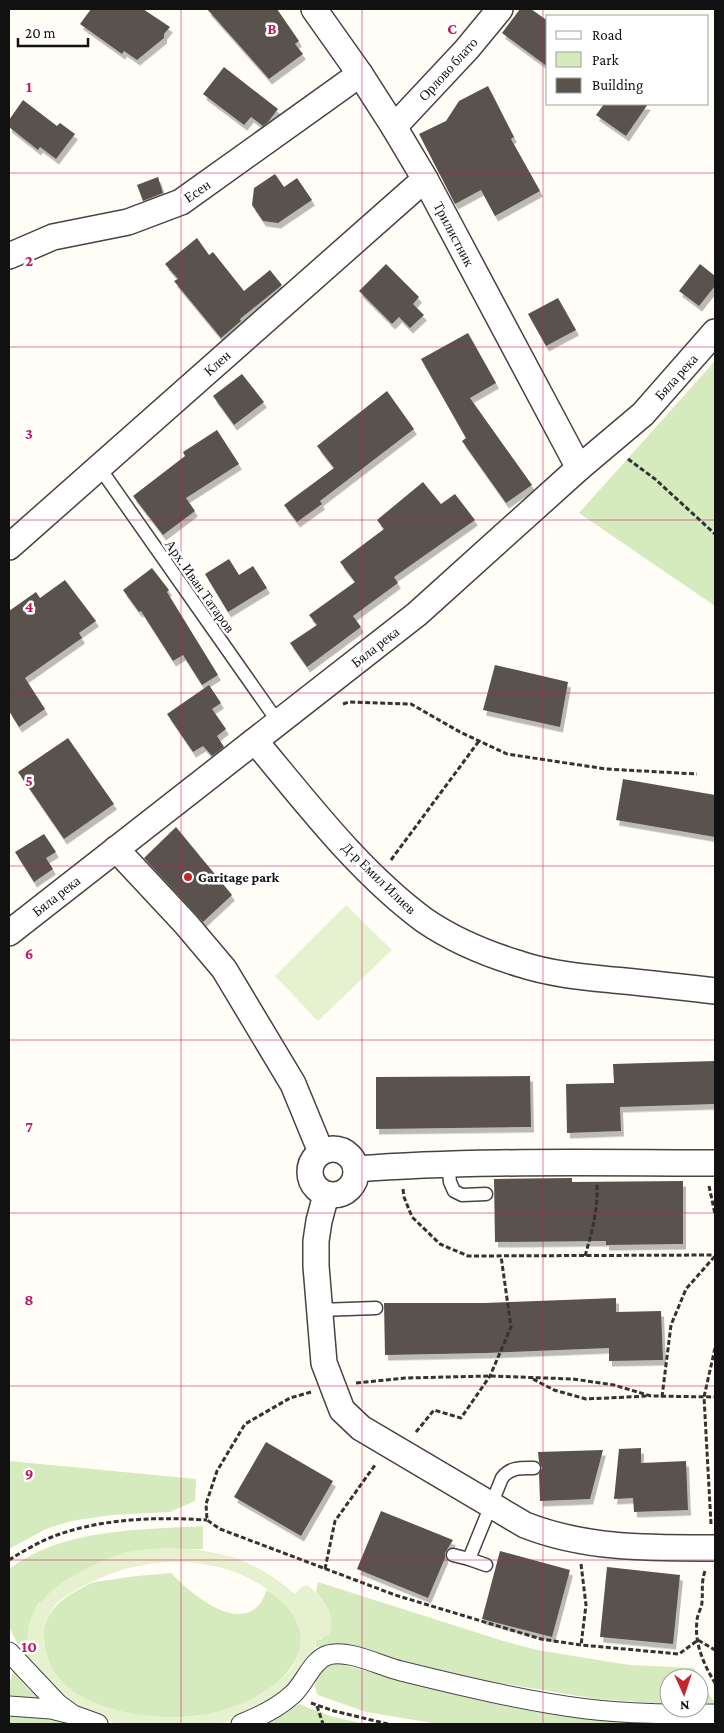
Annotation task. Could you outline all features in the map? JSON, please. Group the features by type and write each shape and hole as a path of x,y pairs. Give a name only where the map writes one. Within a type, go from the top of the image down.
{"street":[{"name":"Трилистник","path":"314,9 394,126 425,179 579,468"},
{"name":"Орлово блато","path":"394,126 467,49 500,9"},
{"name":"Есен","path":"9,256 53,237 128,222 181,202 360,74"},
{"name":"Клен","path":"9,547 425,179"},
{"name":"Бяла река","path":"10,930 417,614 579,468 643,414 715,332"},
{"name":"Д-р Емил Илиев","path":"255,741 310,807 391,893 426,920 470,946 522,965 576,976 715,991"},
{"path":"116,849 186,924 224,969 293,1084 308,1116 321,1152"},
{"path":"330,1149 339,1150 347,1154 353,1160 356,1169 355,1178 351,1186 344,1192 335,1195 326,1195 318,1190 312,1184 309,1175 310,1166 314,1158 321,1152 330,1149"},
{"path":"356,1169 448,1164 715,1163"},
{"path":"326,1195 316,1241 316,1266 324,1364 342,1410 361,1428 525,1525 549,1534 578,1541 640,1548 714,1548"},
{"path":"9,1652 58,1704 73,1715"},
{"path":"241,1724 257,1718 293,1694 316,1663 326,1656 336,1654 350,1655 399,1670 534,1701 587,1709 645,1714 715,1714"},
{"path":"9,1706 51,1709 98,1724"}],"lane":[{"name":"Арх. Иван Татаров","path":"99,467 278,722"},
{"path":"448,1164 450,1182 454,1191 462,1195 486,1194"},
{"path":"319,1310 376,1308"},
{"path":"468,1559 490,1504 506,1472 514,1469 534,1468"},
{"path":"453,1555 486,1565"}],"path":[{"path":"608,444 655,479 715,534"},
{"path":"340,705 350,702 411,704 460,732 507,754 606,770 697,774"},
{"path":"377,879 479,741"},
{"path":"585,1256 595,1221 598,1202 596,1163"},
{"path":"400,1166 404,1197 412,1217 440,1244 468,1256 715,1255"},
{"path":"662,1397 671,1325 686,1289 715,1255"},
{"path":"325,1569 335,1521 377,1462 399,1451 434,1410 461,1418 490,1376 510,1327 501,1256"},
{"path":"715,1348 704,1397 714,1548 702,1582 702,1604 696,1629 703,1660 715,1683"},
{"path":"531,1377 554,1390 586,1399 651,1396"},
{"path":"9,1560 34,1545 59,1534 86,1526 149,1519 207,1520"},
{"path":"578,1541 586,1605 581,1645"},
{"path":"293,1694 317,1705 388,1724"},
{"path":"317,1705 323,1724"}],"green space":[{"path":"715,361 715,606 579,513"},
{"path":"346,905 392,950 318,1021 275,976"},
{"path":"9,1461 196,1479 195,1501 170,1512 112,1515 71,1521 46,1529 9,1549"},
{"path":"203,1526 203,1549 149,1549 38,1604 31,1619 28,1633 33,1663 18,1644 9,1627 9,1569 30,1556 77,1538 128,1531"},
{"path":"168,1548 192,1549 238,1559 266,1573 295,1594 300,1588 307,1585 327,1607 332,1620 329,1635 316,1640 315,1651 307,1669 286,1690 255,1711 231,1720 216,1724 123,1724 104,1720 72,1707 57,1695 43,1679 36,1669 29,1652 28,1636 30,1622 36,1609 57,1586 103,1561 132,1551","holes":["187,1562 235,1572 264,1587 278,1597 289,1609 297,1622 301,1637 299,1653 291,1669 285,1675 257,1697 238,1706 196,1716 175,1717 132,1714 112,1709 80,1696 63,1683 51,1665 43,1640 46,1621 56,1604 83,1586 129,1568 156,1563"]},
{"path":"171,1573 188,1589 223,1611 235,1614 247,1613 259,1605 267,1590 288,1608 299,1627 301,1645 294,1662 282,1678 264,1692 243,1703 221,1711 184,1717 144,1716 104,1707 66,1686 56,1675 49,1663 43,1634 48,1618 57,1605 71,1594 94,1582"},
{"path":"318,1582 537,1650 629,1665 694,1668 659,1668 659,1703 597,1699 477,1679 342,1646 316,1647 316,1640 322,1639 323,1600 316,1592"},
{"path":"338,1663 412,1684 537,1712 604,1720 715,1722 715,1724 439,1724 366,1712 318,1695 315,1684 319,1674 327,1667"},
{"path":"13,1671 27,1688 43,1701 9,1698 9,1686"},
{"path":"709,1694 715,1703 709,1703"},
{"path":"299,1704 333,1717 366,1724 267,1724"},
{"path":"9,1715 42,1718 67,1724 9,1724"}],"building":[{"path":"91,9 143,9 170,27 164,34 164,38 137,60 124,51 122,54 80,24"},
{"path":"207,9 277,9 299,41 295,44 303,54 269,79"},
{"path":"520,9 531,9 546,20 546,66 502,33"},
{"path":"224,67 278,109 263,126 251,117 244,125 203,94"},
{"path":"488,86 514,137 511,139 540,191 495,216 481,190 455,204 419,134 446,121 459,101"},
{"path":"23,100 57,126 60,123 75,134 56,159 40,147 38,150 9,127 9,120"},
{"path":"603,105 647,105 626,136 596,115"},
{"path":"275,174 284,187 297,178 312,200 278,223 263,221 252,205 254,188"},
{"path":"158,177 163,193 143,201 137,185"},
{"path":"197,238 209,255 213,252 244,291 270,270 282,285 240,319 241,321 221,338 174,281 178,279 165,264"},
{"path":"386,264 419,297 413,304 424,315 410,328 399,317 392,324 359,291"},
{"path":"700,264 715,276 715,286 699,306 679,291"},
{"path":"558,298 576,330 546,346 528,314"},
{"path":"468,333 496,383 470,398 532,485 506,503 462,441 466,438 421,359"},
{"path":"242,374 264,402 234,425 213,396"},
{"path":"387,391 414,429 320,501 322,504 297,522 284,505 334,468 317,446"},
{"path":"217,430 239,464 186,498 195,511 163,535 133,496 185,456 183,452"},
{"path":"423,482 441,504 455,494 475,520 394,577 398,583 353,616 361,627 307,667 290,643 317,625 309,615 355,582 340,562 384,529 377,520"},
{"path":"229,559 239,575 253,566 267,588 228,612 205,574"},
{"path":"152,568 169,590 167,592 218,675 202,685 183,655 173,661 141,611 139,612 123,590"},
{"path":"65,580 96,621 79,633 82,638 25,678 45,709 19,727 9,711 9,611 36,592 40,598"},
{"path":"495,665 568,682 560,727 483,710"},
{"path":"209,685 221,703 212,709 226,729 217,736 224,747 212,756 203,746 193,752 167,714"},
{"path":"68,738 114,804 64,839 18,772"},
{"path":"623,779 715,795 715,837 616,820"},
{"name":"Garitage park","path":"176,827 232,895 203,922 144,858"},
{"path":"44,834 56,852 46,858 53,869 34,882 15,852"},
{"path":"715,1061 715,1104 620,1107 621,1131 567,1133 566,1084 614,1083 613,1064"},
{"path":"530,1076 531,1127 376,1129 376,1077"},
{"path":"572,1178 572,1182 683,1181 683,1244 606,1245 606,1241 495,1242 494,1179"},
{"path":"616,1298 616,1312 661,1311 663,1360 609,1361 609,1348 385,1355 384,1303 485,1303"},
{"path":"266,1442 333,1481 301,1536 234,1497"},
{"path":"641,1448 641,1463 686,1461 688,1510 634,1512 633,1498 614,1499 619,1449"},
{"path":"603,1450 590,1499 540,1501 539,1474 542,1468 538,1452"},
{"path":"381,1511 453,1540 445,1553 445,1558 428,1598 357,1569"},
{"path":"500,1551 570,1570 552,1637 482,1619"},
{"path":"607,1567 680,1575 673,1644 600,1637"}],"place":[{"name":"Garitage park","path":"188,877"}]}
